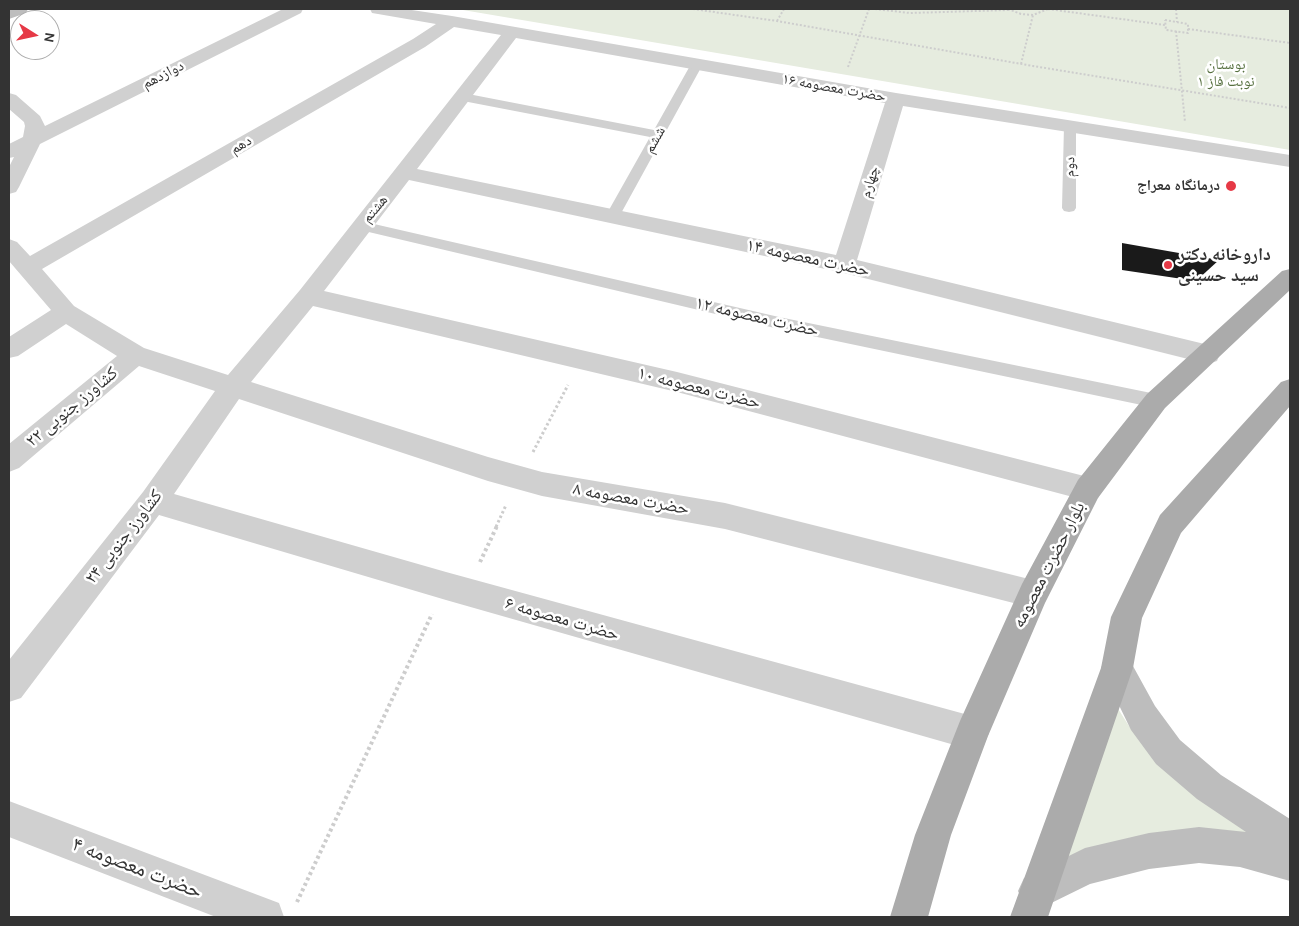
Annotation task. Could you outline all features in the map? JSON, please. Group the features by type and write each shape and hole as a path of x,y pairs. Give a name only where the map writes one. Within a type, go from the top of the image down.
{"main road":[{"name":"بلوار حضرت معصومه","path":"909,917 933,835 972,733 1033,594 1088,489 1156,401 1290,277"},
{"path":"1033,904 1117,668 1127,618 1170,524 1290,389"}],"street":[{"path":"9,14 20,9"},
{"name":"دوازدهم","path":"9,152 295,9"},
{"name":"حضرت معصومه ۱۶","path":"378,9 896,99 1290,161"},
{"name":"دهم","path":"28,267 419,43 452,21"},
{"name":"هشتم","path":"234,385 308,296 361,226 405,173 513,31"},
{"path":"9,99 34,122 35,131 9,188"},
{"name":"چهارم","path":"844,265 896,99"},
{"name":"حضرت معصومه ۱۴","path":"405,173 844,265 1208,354"},
{"name":"حضرت معصومه ۸","path":"9,248 28,267 66,312 136,355 234,385 488,469 542,484 725,516 1033,594"},
{"name":"حضرت معصومه ۱۰","path":"308,296 677,382 1088,489"},
{"path":"9,349 66,312"},
{"name":"کشاورز جنوبی ۲۲","path":"9,460 136,355"},
{"name":"کشاورز جنوبی ۲۴","path":"9,686 153,501 234,385"},
{"name":"حضرت معصومه ۶","path":"153,501 446,586 972,733"},
{"path":"1117,668 1143,718 1168,752 1209,787 1290,840"},
{"name":"حضرت معصومه ۴","path":"9,819 229,911 280,913"},
{"path":"1033,904 1085,867 1149,851 1199,845 1240,848 1290,863"}],"lane":[{"name":"ششم","path":"612,217 697,64"},
{"path":"463,97 658,135"},
{"name":"دوم","path":"1069,208 1070,126"},
{"name":"حضرت معصومه ۱۲","path":"361,226 779,323 1156,401"}],"path":[{"path":"693,9 778,21 1021,64 1290,108"},
{"path":"778,21 784,9"},
{"path":"838,89 869,9"},
{"path":"875,9 910,13 1009,10 1032,15 1042,13 1048,9 1165,25"},
{"path":"1176,9 1177,22"},
{"path":"1021,64 1032,15"},
{"path":"1165,20 1177,22 1188,24 1188,33 1166,30 1165,20"},
{"path":"1188,29 1290,43"},
{"path":"1176,31 1187,145"},
{"path":"280,913 446,586"}],"green space":[{"name":"بوستان نوبت فاز ۱","path":"457,9 1290,9 1290,150"},
{"path":"1115,704 1129,726 1254,834 1059,862"}],"building":[{"name":"داروخانه دکتر سید حسینی","path":"1122,243 1219,260 1196,281 1122,270"}],"place":[{"name":"درمانگاه معراج","path":"1231,186"},
{"name":"داروخانه دکتر سید حسینی","path":"1168,265"}]}
